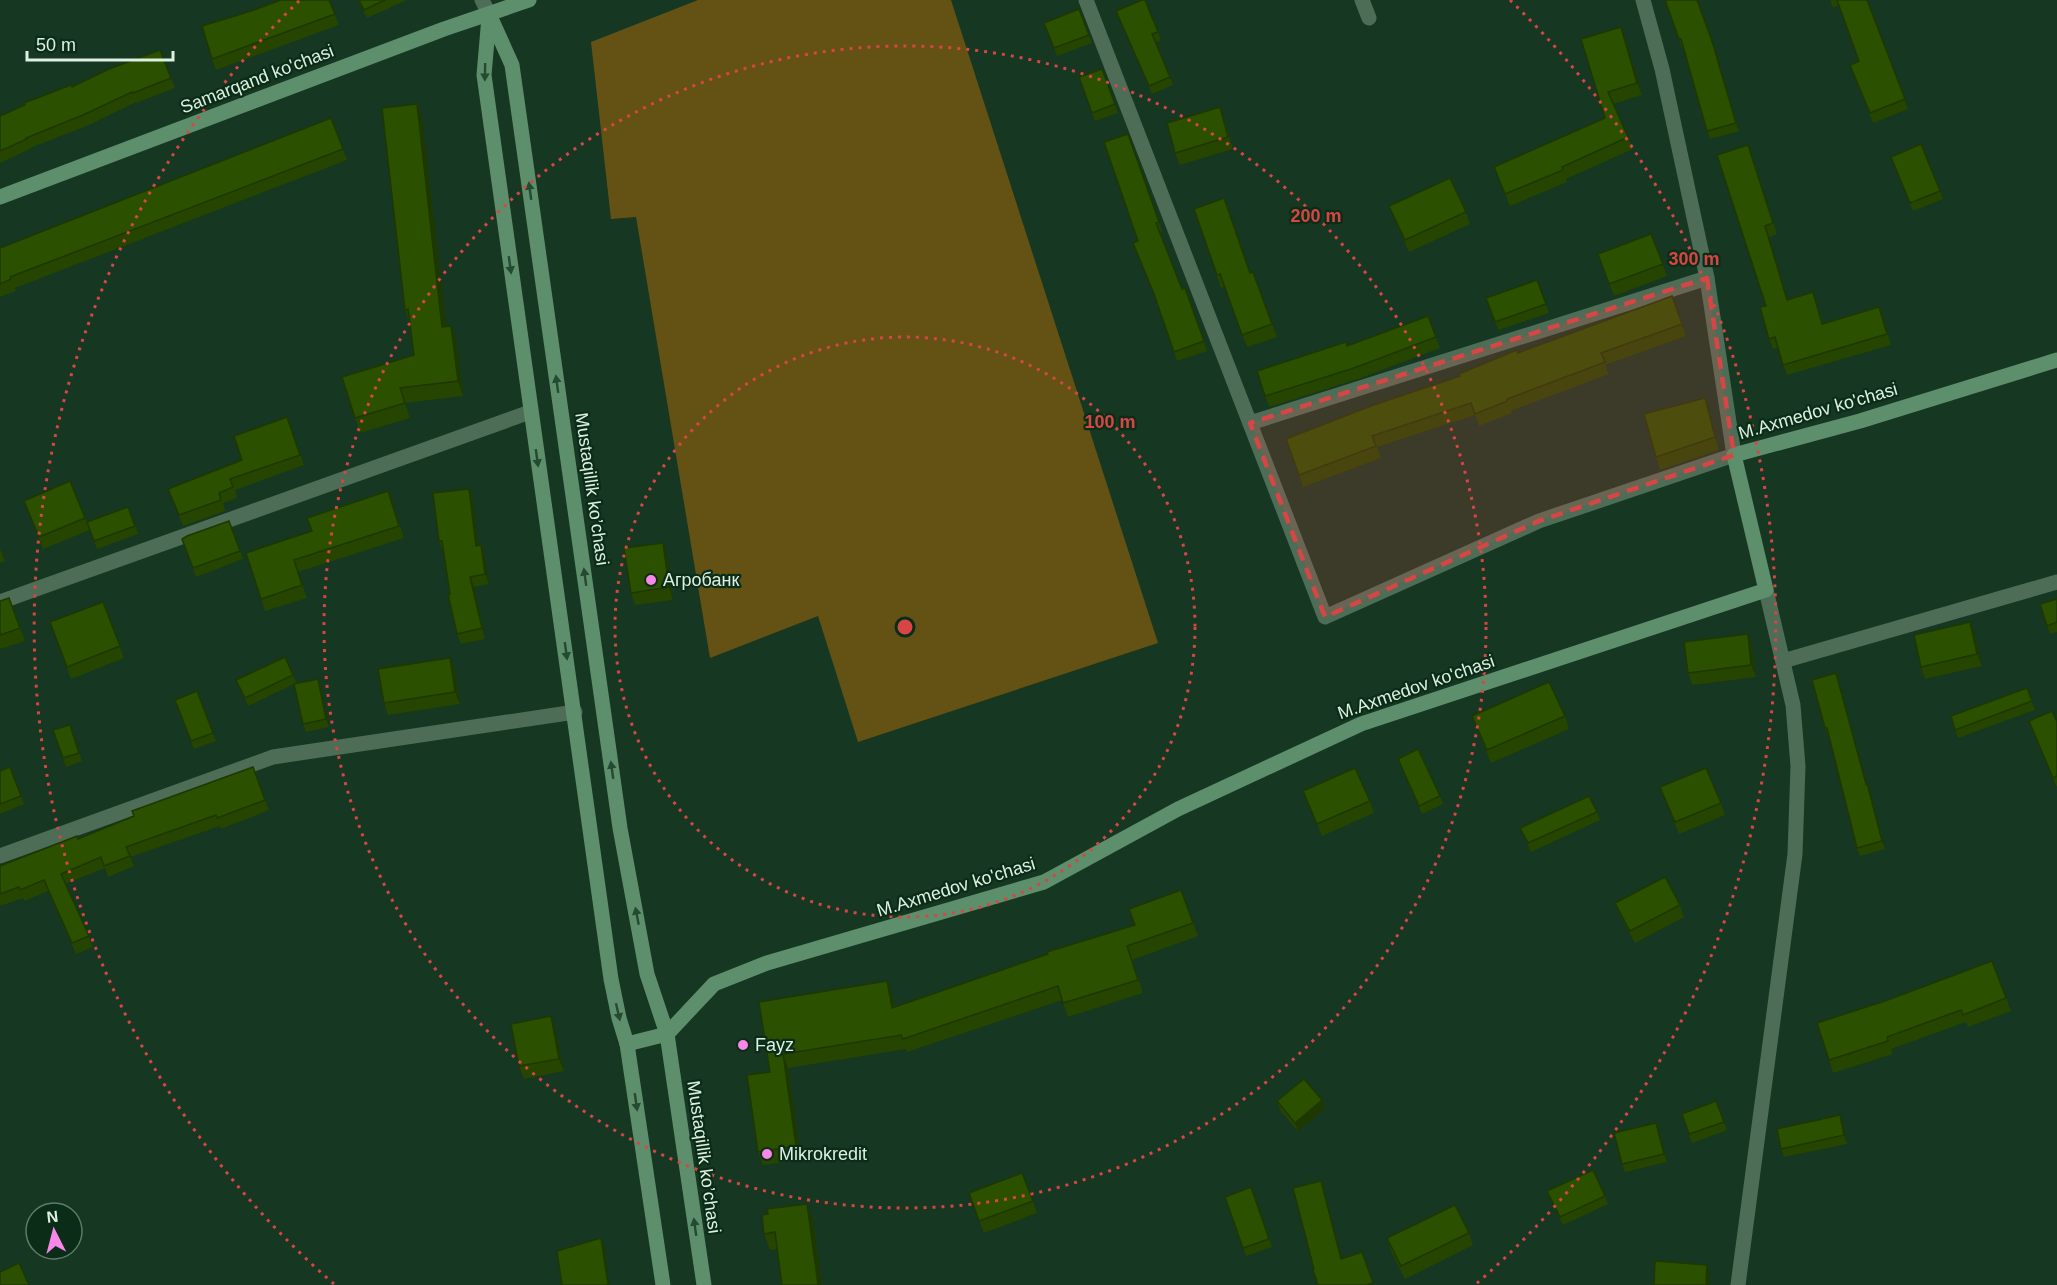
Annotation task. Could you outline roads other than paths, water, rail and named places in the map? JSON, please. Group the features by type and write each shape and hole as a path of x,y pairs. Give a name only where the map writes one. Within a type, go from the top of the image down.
{"street":[{"name":"Samarqand ko'chasi","path":"0,197 444,29 486,7 529,0"},
{"path":"1086,0 1325,617 1539,521 1734,455 1707,278 1662,69 1643,0"},
{"path":"1362,0 1369,18"},
{"path":"486,7 484,75 530,412 575,712 611,979 627,1044 663,1285"},
{"name":"Mustaqillik ko’chasi","path":"486,7 512,65 620,828 648,974 667,1034 704,1285"},
{"path":"1250,423 1707,278"},
{"name":"M.Axmedov ko'chasi","path":"667,1034 714,984 767,963 1044,882 1178,809 1361,724 1766,590 1734,455 1860,422 2057,360"},
{"path":"0,602 530,412"},
{"path":"1783,661 2057,582"},
{"path":"1738,1285 1794,854 1798,766 1793,705 1766,590"},
{"path":"0,856 273,757 575,712"},
{"path":"627,1044 667,1034"}],"place":[{"name":"Агробанк","path":"651,580"},
{"name":"Fayz","path":"743,1045"},
{"name":"Mikrokredit","path":"767,1154"}]}
